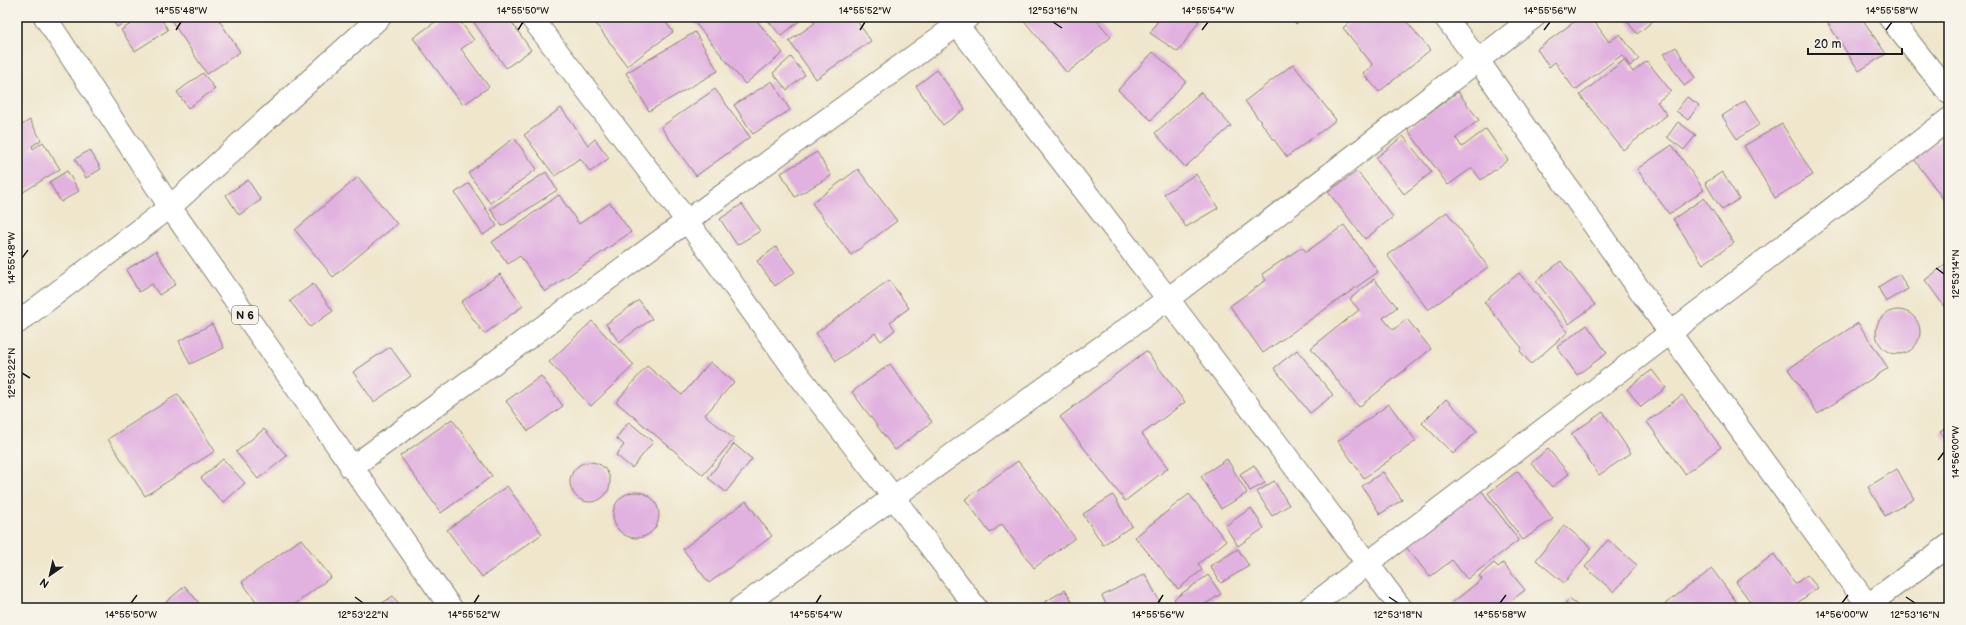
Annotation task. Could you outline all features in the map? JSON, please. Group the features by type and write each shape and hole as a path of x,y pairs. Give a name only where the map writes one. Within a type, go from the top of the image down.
{"street":[{"name":"N 6","path":"45,17 170,207 351,468 451,608"},
{"path":"17,323 170,207 380,17"},
{"path":"531,17 686,220 794,369 894,498 976,608"},
{"path":"1445,17 1477,59 1670,334 1867,607 1949,545"},
{"path":"740,608 1168,299 1477,59 1534,17"},
{"path":"1889,17 1949,94"},
{"path":"351,468 959,20 1401,608"},
{"path":"1309,608 1670,334 1949,119"}],"building":[{"path":"110,17 133,17 117,27"},
{"path":"142,17 160,17 168,30 135,51 121,30"},
{"path":"169,17 217,17 240,52 207,74"},
{"path":"442,17 457,17 474,40 461,49 489,87 463,105 413,38"},
{"path":"470,17 508,17 531,50 506,68"},
{"path":"591,17 662,17 673,32 627,66"},
{"path":"694,17 754,17 783,53 745,84 692,19"},
{"path":"765,17 804,17 781,36"},
{"path":"811,17 854,17 871,41 816,79 789,41 815,23"},
{"path":"1021,17 1094,17 1111,37 1067,73"},
{"path":"1160,17 1193,17 1199,21 1178,52 1150,33"},
{"path":"1290,17 1305,17 1296,24"},
{"path":"1355,17 1403,17 1430,50 1379,92 1363,73 1373,65 1343,28"},
{"path":"1581,17 1591,17 1609,42 1620,34 1639,59 1630,66 1622,55 1575,90 1555,62 1549,67 1537,49"},
{"path":"1624,17 1658,17 1637,34"},
{"path":"1827,17 1861,17 1886,54 1859,71 1825,19"},
{"path":"695,32 718,71 649,111 626,73"},
{"path":"1676,47 1695,78 1684,86 1664,54"},
{"path":"1153,52 1186,81 1151,120 1118,90"},
{"path":"791,57 805,75 787,90 773,73"},
{"path":"1624,60 1633,72 1647,61 1671,91 1657,102 1667,115 1623,150 1580,95"},
{"path":"1293,64 1336,120 1287,157 1245,101"},
{"path":"937,70 965,109 943,125 916,86"},
{"path":"203,73 215,89 188,108 177,92"},
{"path":"772,81 790,110 753,134 734,105"},
{"path":"715,89 750,137 696,176 661,127"},
{"path":"1201,92 1231,126 1185,167 1155,133"},
{"path":"1458,92 1479,120 1456,138 1462,147 1486,129 1508,160 1481,180 1472,168 1448,185 1407,129"},
{"path":"1687,97 1699,105 1688,120 1676,111"},
{"path":"1745,101 1760,124 1737,139 1722,116"},
{"path":"561,108 588,145 595,139 609,158 590,172 580,158 555,176 524,135"},
{"path":"30,120 41,140 32,146 33,149 43,142 60,169 17,196 17,128"},
{"path":"1678,122 1696,135 1684,150 1667,137"},
{"path":"1782,124 1813,175 1775,198 1744,146"},
{"path":"1949,134 1949,207 1914,159"},
{"path":"1403,136 1432,172 1404,194 1376,158"},
{"path":"514,138 537,169 490,203 468,173"},
{"path":"1672,145 1704,190 1669,214 1637,169"},
{"path":"90,150 101,169 86,178 75,159"},
{"path":"817,152 831,176 795,197 781,173"},
{"path":"858,169 897,221 851,255 812,203"},
{"path":"67,171 79,191 61,202 49,182"},
{"path":"1357,171 1393,217 1365,239 1328,192"},
{"path":"546,172 557,190 502,226 490,209"},
{"path":"1722,172 1739,199 1722,210 1705,183"},
{"path":"1196,174 1218,208 1186,227 1164,194"},
{"path":"358,177 397,224 333,277 295,230"},
{"path":"248,180 261,200 239,215 226,195"},
{"path":"469,183 497,226 483,235 455,193"},
{"path":"559,195 579,224 610,203 631,232 545,292 520,256 508,264 492,242"},
{"path":"1704,198 1734,243 1703,264 1673,219"},
{"path":"742,204 760,231 737,245 720,219"},
{"path":"1447,212 1488,267 1428,310 1387,255"},
{"path":"1344,225 1378,272 1263,353 1230,306 1266,280 1262,274 1302,247 1306,252"},
{"path":"776,247 795,272 775,286 757,261"},
{"path":"156,251 176,284 159,295 152,284 139,292 126,270"},
{"path":"1561,261 1595,305 1569,324 1536,281"},
{"path":"1949,262 1949,313 1925,280"},
{"path":"1519,273 1568,332 1531,364 1520,351 1522,348 1484,302"},
{"path":"500,274 523,306 484,334 461,302"},
{"path":"1899,274 1908,289 1886,302 1878,287"},
{"path":"1374,279 1397,307 1383,318 1393,330 1407,319 1431,349 1359,407 1311,348 1359,310 1350,299"},
{"path":"889,280 909,308 890,322 895,330 881,341 875,333 836,361 816,333"},
{"path":"313,284 333,311 310,327 290,301"},
{"path":"639,300 652,319 619,342 606,324"},
{"path":"1894,310 1902,310 1914,316 1920,328 1920,336 1914,348 1902,354 1894,354 1882,348 1876,336 1876,328 1882,316"},
{"path":"592,321 634,365 591,406 549,362"},
{"path":"1858,323 1888,368 1818,414 1788,369"},
{"path":"212,324 224,348 190,364 179,341"},
{"path":"1587,325 1607,353 1577,375 1557,347"},
{"path":"390,347 411,376 374,402 353,372"},
{"path":"1297,350 1333,395 1310,413 1274,368"},
{"path":"1146,351 1185,402 1142,434 1168,468 1125,501 1060,417"},
{"path":"710,362 734,382 705,415 734,439 703,475 616,402 647,366 682,395"},
{"path":"890,364 932,422 895,450 852,392"},
{"path":"1652,370 1666,388 1641,407 1627,389"},
{"path":"541,376 563,406 528,431 506,401"},
{"path":"178,394 215,451 145,496 108,439"},
{"path":"1682,395 1721,447 1685,474 1647,422"},
{"path":"1446,399 1477,431 1453,454 1422,423"},
{"path":"1389,404 1416,441 1364,478 1338,441"},
{"path":"1603,412 1631,453 1599,475 1571,434"},
{"path":"452,419 492,476 441,513 400,456"},
{"path":"629,422 653,442 632,468 616,455 624,445 616,438"},
{"path":"1949,426 1949,444 1940,432"},
{"path":"264,429 287,456 258,479 236,452"},
{"path":"734,444 752,459 726,492 708,478"},
{"path":"1548,449 1569,474 1552,487 1531,463"},
{"path":"223,459 245,483 223,503 201,478"},
{"path":"1227,459 1247,493 1221,509 1201,476"},
{"path":"1018,461 1075,538 1034,568 1002,524 990,533 965,499"},
{"path":"590,462 598,464 604,468 608,474 610,482 608,490 604,496 598,500 590,502 582,500 576,496 572,490 570,482 572,474 576,468 582,464"},
{"path":"1254,465 1265,483 1250,491 1240,474"},
{"path":"1897,469 1914,499 1885,516 1868,487"},
{"path":"1518,471 1553,519 1523,540 1488,493"},
{"path":"1383,472 1402,500 1380,514 1362,486"},
{"path":"1274,481 1289,505 1272,516 1257,492"},
{"path":"507,486 542,534 482,577 447,530"},
{"path":"1481,490 1519,540 1467,579 1452,560 1430,577 1406,547"},
{"path":"641,492 653,498 658,506 658,524 653,532 645,537 631,538 619,532 614,524 613,510 619,498 627,493"},
{"path":"1189,494 1226,541 1198,564 1202,570 1178,589 1135,537"},
{"path":"1113,495 1132,526 1103,545 1083,514"},
{"path":"746,501 772,536 709,583 683,549"},
{"path":"1251,508 1264,528 1238,546 1225,526"},
{"path":"1564,525 1592,548 1564,583 1536,560"},
{"path":"301,539 331,577 290,608 261,608 242,582"},
{"path":"1608,540 1637,565 1614,592 1585,567"},
{"path":"1238,549 1249,566 1221,583 1210,566"},
{"path":"1774,554 1795,584 1807,575 1818,588 1790,608 1755,608 1736,582"},
{"path":"1494,563 1498,567 1503,563 1525,590 1502,608 1456,608 1452,603 1482,579 1479,576"},
{"path":"1712,569 1741,608 1668,608 1665,604"},
{"path":"1145,574 1163,608 1108,608 1102,596"},
{"path":"1208,575 1221,594 1199,608 1181,608 1174,599"},
{"path":"185,586 203,608 159,608"},
{"path":"1065,590 1076,608 1035,608"},
{"path":"393,596 401,608 375,608"},
{"path":"1569,599 1581,608 1562,608"}]}
